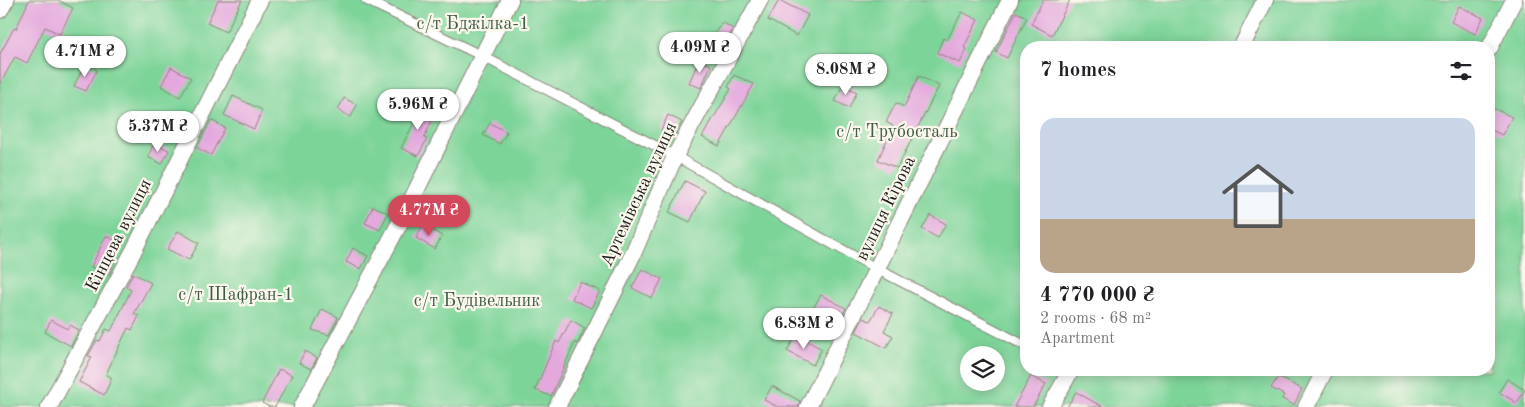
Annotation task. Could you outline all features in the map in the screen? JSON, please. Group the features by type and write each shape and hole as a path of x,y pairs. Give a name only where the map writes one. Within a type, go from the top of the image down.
{"street":[{"path":"0,10 6,0"},
{"name":"Кінцева вулиця","path":"49,407 133,252 260,0"},
{"path":"302,407 406,212 510,0"},
{"name":"Артемівська вулиця","path":"557,407 632,256 675,156 760,0"},
{"name":"вулиця Кірова","path":"808,407 1010,0"},
{"path":"1244,41 1265,0"},
{"path":"1493,41 1514,0"},
{"path":"1050,407 1068,376"},
{"path":"1306,407 1322,376"}],"lane":[{"path":"366,0 482,56 675,156 877,269 1020,343"}],"green space":[{"path":"0,0 1525,0 1525,407 0,407"}],"building":[{"path":"29,0 58,0 73,8 60,34 45,27 27,63 15,57 0,84 0,54 14,28 16,29"},
{"path":"218,0 242,0 226,32 207,23"},
{"path":"779,0 808,15 797,36 768,20"},
{"path":"1043,0 1070,0 1052,35 1031,24"},
{"path":"1459,6 1483,18 1475,34 1451,22"},
{"path":"962,12 978,20 964,47 967,49 960,63 937,53 943,38 947,40"},
{"path":"1016,12 1027,17 1007,58 996,52"},
{"path":"722,22 733,29 725,43 713,36"},
{"path":"699,60 711,65 701,88 689,83"},
{"path":"85,64 97,70 86,91 74,86"},
{"path":"171,67 191,78 180,97 161,86"},
{"path":"734,75 754,84 719,146 702,137 731,89 728,87"},
{"path":"919,76 939,86 897,168 878,160 893,126 886,122 896,103 904,107"},
{"path":"843,85 857,92 849,108 835,101"},
{"path":"233,96 262,110 254,129 224,115"},
{"path":"344,98 357,105 351,117 338,110"},
{"path":"417,105 435,114 424,138 427,139 418,156 401,148 415,121 410,119"},
{"path":"1495,109 1512,117 1502,135 1495,132"},
{"path":"176,112 189,119 179,139 165,132"},
{"path":"668,115 682,122 674,137 661,130"},
{"path":"211,120 225,128 211,155 197,148"},
{"path":"490,123 507,132 500,144 483,135"},
{"path":"154,143 169,150 162,164 148,157"},
{"path":"685,181 705,191 690,222 669,212"},
{"path":"373,206 388,213 380,230 365,223"},
{"path":"930,215 946,224 938,238 922,229"},
{"path":"423,225 442,236 435,249 416,238"},
{"path":"178,231 199,243 189,260 167,249"},
{"path":"106,236 122,243 109,275 91,267"},
{"path":"353,248 368,256 361,269 346,262"},
{"path":"642,269 662,279 652,298 632,288"},
{"path":"133,273 151,283 134,314 139,316 132,330 128,328 106,374 112,378 104,395 79,382 92,357 88,356 97,340 100,341 106,329 111,331 131,290 126,287"},
{"path":"580,282 600,291 591,308 572,299"},
{"path":"821,295 846,308 838,324 812,310"},
{"path":"879,306 893,314 884,331 893,336 886,348 856,332 863,318 870,321"},
{"path":"322,309 338,317 329,335 312,330"},
{"path":"51,320 68,329 70,325 79,330 71,346 45,332"},
{"path":"571,320 585,328 577,344 575,342 551,396 535,390 556,341 559,343"},
{"path":"796,335 822,349 813,365 787,351"},
{"path":"305,351 317,358 311,369 299,363"},
{"path":"279,369 292,375 275,407 270,407 262,403"},
{"path":"1031,376 1046,384 1033,407 1014,407"},
{"path":"1278,377 1302,389 1294,405 1282,399 1284,395 1271,388"},
{"path":"1507,379 1525,390 1517,403 1499,392"},
{"path":"772,386 800,401 798,407 778,407 764,400"},
{"path":"1076,392 1103,407 1067,407"}],"park label":[{"name":"с/т Бджілка-1","path":"473,23"},
{"name":"с/т Трубосталь","path":"897,131"},
{"name":"с/т Шафран-1","path":"236,294"},
{"name":"с/т Будівельник","path":"477,300"}]}
